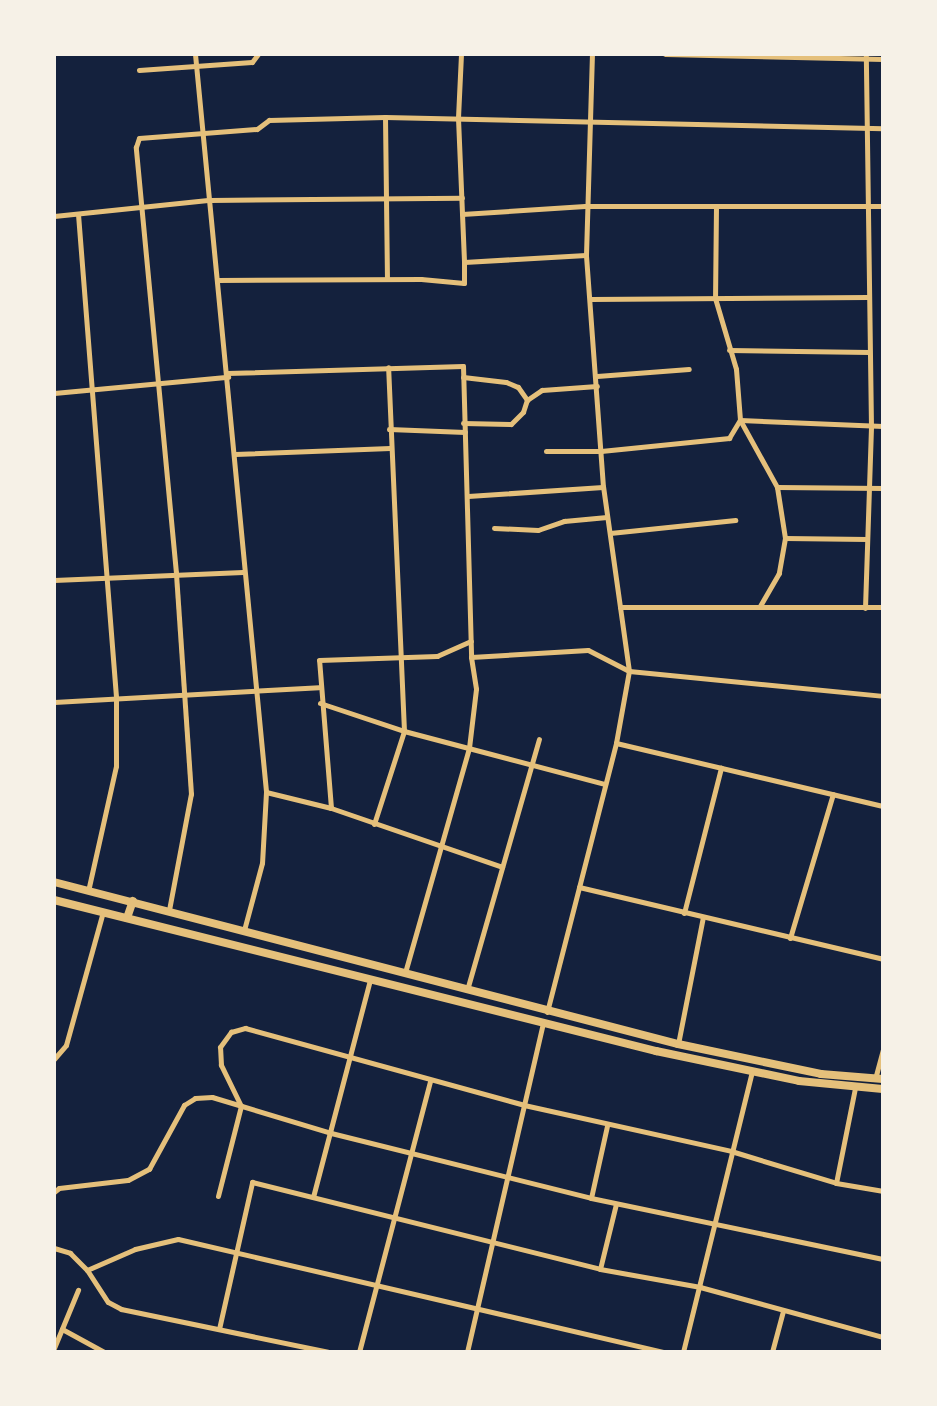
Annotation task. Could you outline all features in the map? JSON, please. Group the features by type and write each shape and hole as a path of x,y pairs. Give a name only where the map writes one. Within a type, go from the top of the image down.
{"main road":[{"path":"54,882 169,910 547,1012 678,1044 821,1074 879,1079"},
{"path":"54,900 752,1072 855,1088 883,1089"},
{"path":"127,918 133,902"}],"street":[{"path":"195,54 228,375 243,572 266,792 262,863 244,930"},
{"path":"139,70 252,62 258,54"},
{"path":"217,280 387,279 464,284 458,118 461,54"},
{"path":"547,1012 616,743 629,671 603,487 597,376 585,255 592,54"},
{"path":"665,54 883,59"},
{"path":"865,608 871,427 866,205 866,57"},
{"path":"385,117 387,279"},
{"path":"169,910 191,794 176,573 136,147 139,138 202,131 257,129 268,120 385,117 588,124 883,128"},
{"path":"54,216 210,200 462,198"},
{"path":"462,214 585,206 883,206"},
{"path":"716,206 715,298 736,369 740,420 777,487 785,538 779,573 759,607"},
{"path":"78,214 89,390 108,579 116,697 116,766 88,891"},
{"path":"464,262 585,255"},
{"path":"591,299 868,297"},
{"path":"729,350 869,352"},
{"path":"54,393 228,375 388,367 463,366 471,657 476,689 469,747 438,848 405,973"},
{"path":"374,824 404,731 388,367"},
{"path":"597,376 689,369"},
{"path":"463,377 506,382 518,387 527,400"},
{"path":"463,423 510,424 523,412 527,400 542,390 597,386"},
{"path":"740,420 883,426"},
{"path":"546,451 601,451 729,438 740,420"},
{"path":"389,429 465,432"},
{"path":"235,454 390,448"},
{"path":"468,496 603,487"},
{"path":"777,487 883,488"},
{"path":"494,528 538,530 564,521 607,517"},
{"path":"610,533 735,520"},
{"path":"785,538 867,539"},
{"path":"54,580 108,579 176,573 243,572"},
{"path":"620,607 883,607"},
{"path":"331,808 317,664 323,657 437,656 471,641"},
{"path":"471,657 588,650 629,671 883,696"},
{"path":"54,702 319,687"},
{"path":"320,703 404,731 605,784"},
{"path":"467,990 539,739"},
{"path":"616,743 883,806"},
{"path":"684,912 721,768"},
{"path":"266,792 331,808 438,848 502,867"},
{"path":"790,938 833,794"},
{"path":"579,887 883,959"},
{"path":"54,1059 66,1045 103,912"},
{"path":"678,1044 703,917"},
{"path":"313,1197 370,977"},
{"path":"467,1352 543,1022"},
{"path":"218,1196 241,1106 221,1065 220,1047 231,1032 244,1028 524,1105 607,1126 732,1151 836,1183 883,1191"},
{"path":"879,1079 883,1050"},
{"path":"683,1352 752,1072"},
{"path":"359,1352 430,1081"},
{"path":"836,1183 855,1088"},
{"path":"54,1192 59,1188 128,1180 149,1169 184,1105 195,1098 212,1097 331,1133 591,1198 883,1260"},
{"path":"591,1198 607,1126"},
{"path":"219,1329 238,1254 252,1182 600,1269 699,1287 883,1337"},
{"path":"600,1269 616,1204"},
{"path":"87,1270 159,1241 178,1239 476,1311 664,1352"},
{"path":"54,1248 70,1253 87,1270 108,1302 121,1309 328,1352"},
{"path":"54,1348 78,1290"},
{"path":"772,1352 783,1311"},
{"path":"62,1329 104,1352"}]}
